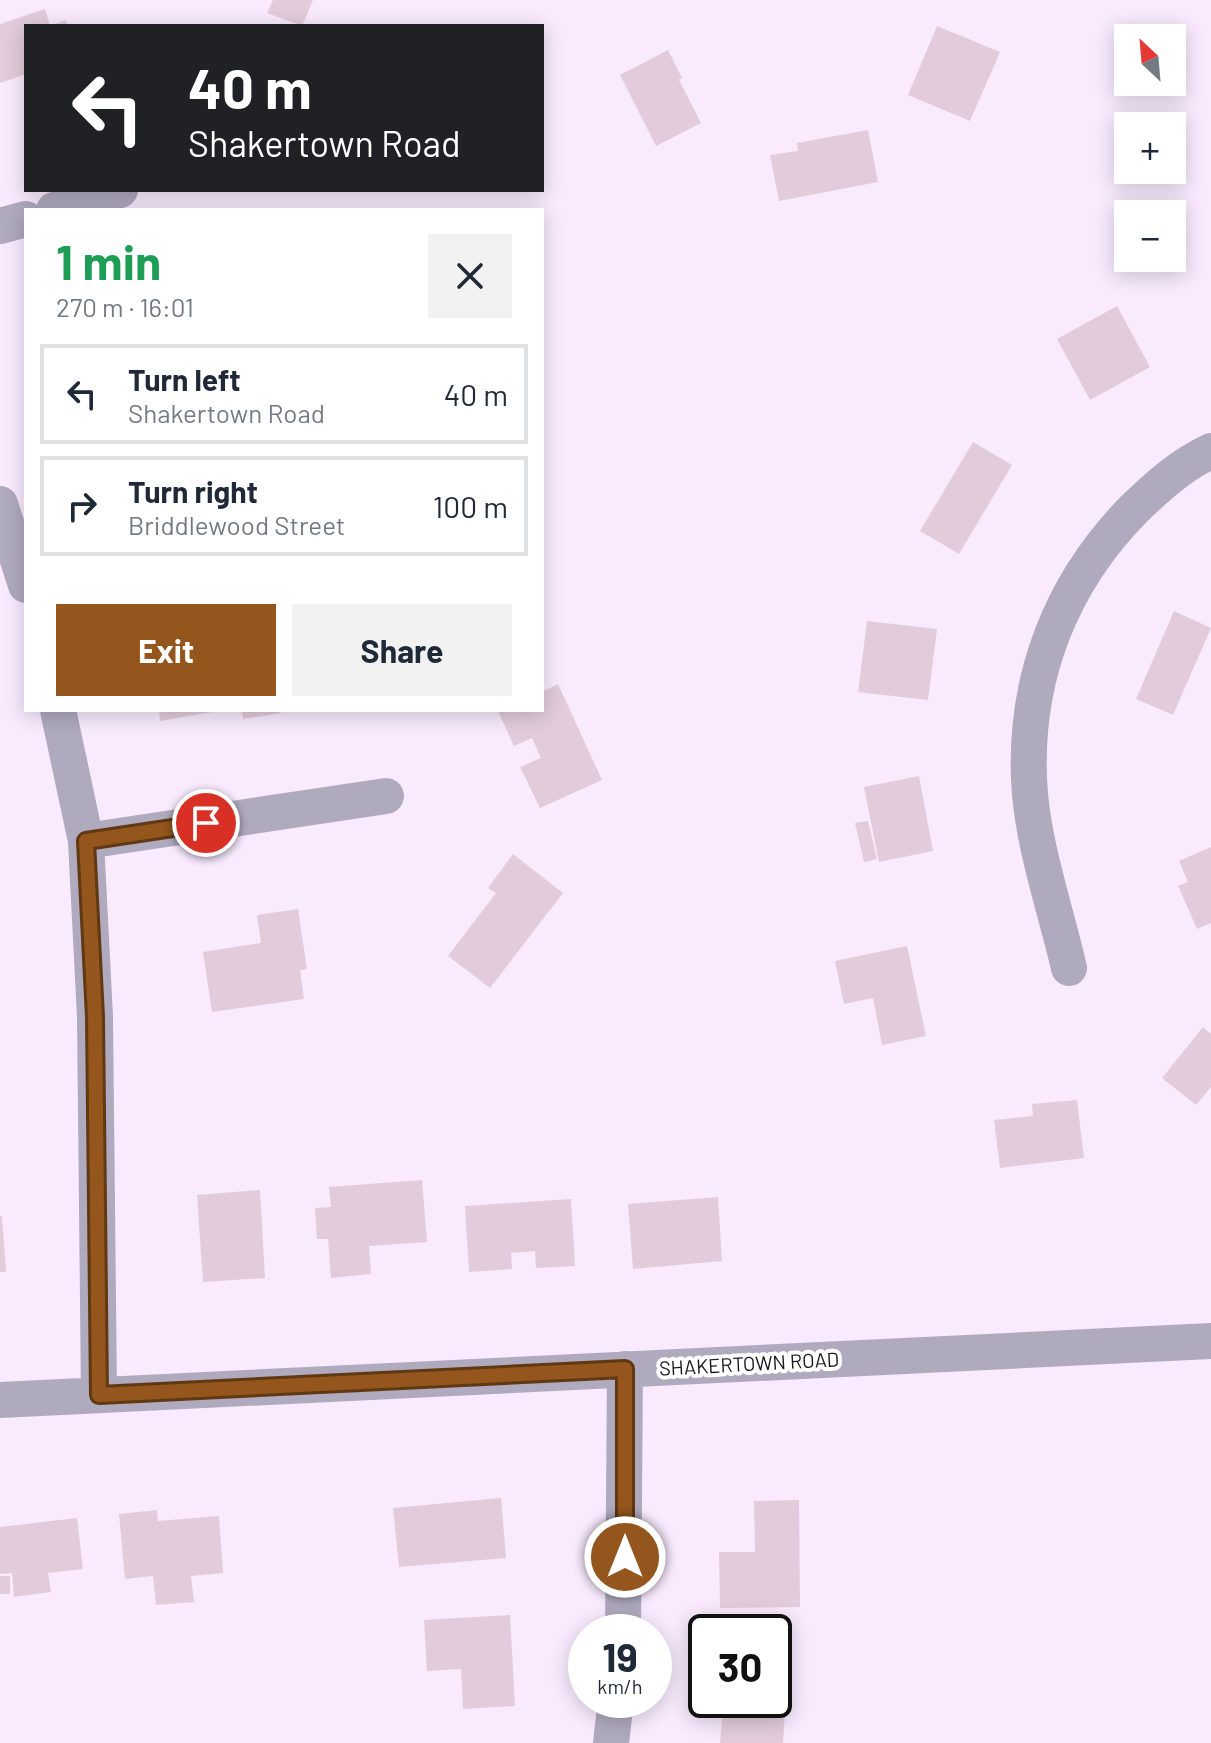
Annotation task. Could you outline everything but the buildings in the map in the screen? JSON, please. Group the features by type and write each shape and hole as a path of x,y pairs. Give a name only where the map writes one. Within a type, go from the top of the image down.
{"street":[{"path":"61,208 113,192"},
{"path":"0,226 24,220"},
{"path":"1069,968 1034,823 1029,781 1031,713 1041,663 1058,616 1081,573 1109,535 1164,480 1211,451"},
{"path":"0,504 24,579"},
{"path":"58,712 86,841 95,1017 99,1395"},
{"path":"86,841 386,796"},
{"name":"SHAKERTOWN ROAD","path":"0,1400 1211,1341"},
{"path":"623,1614 625,1369"},
{"path":"611,1743 614,1718"}],"route":[{"path":"206,823 86,841 95,1017 99,1395 625,1369 625,1557"}]}
